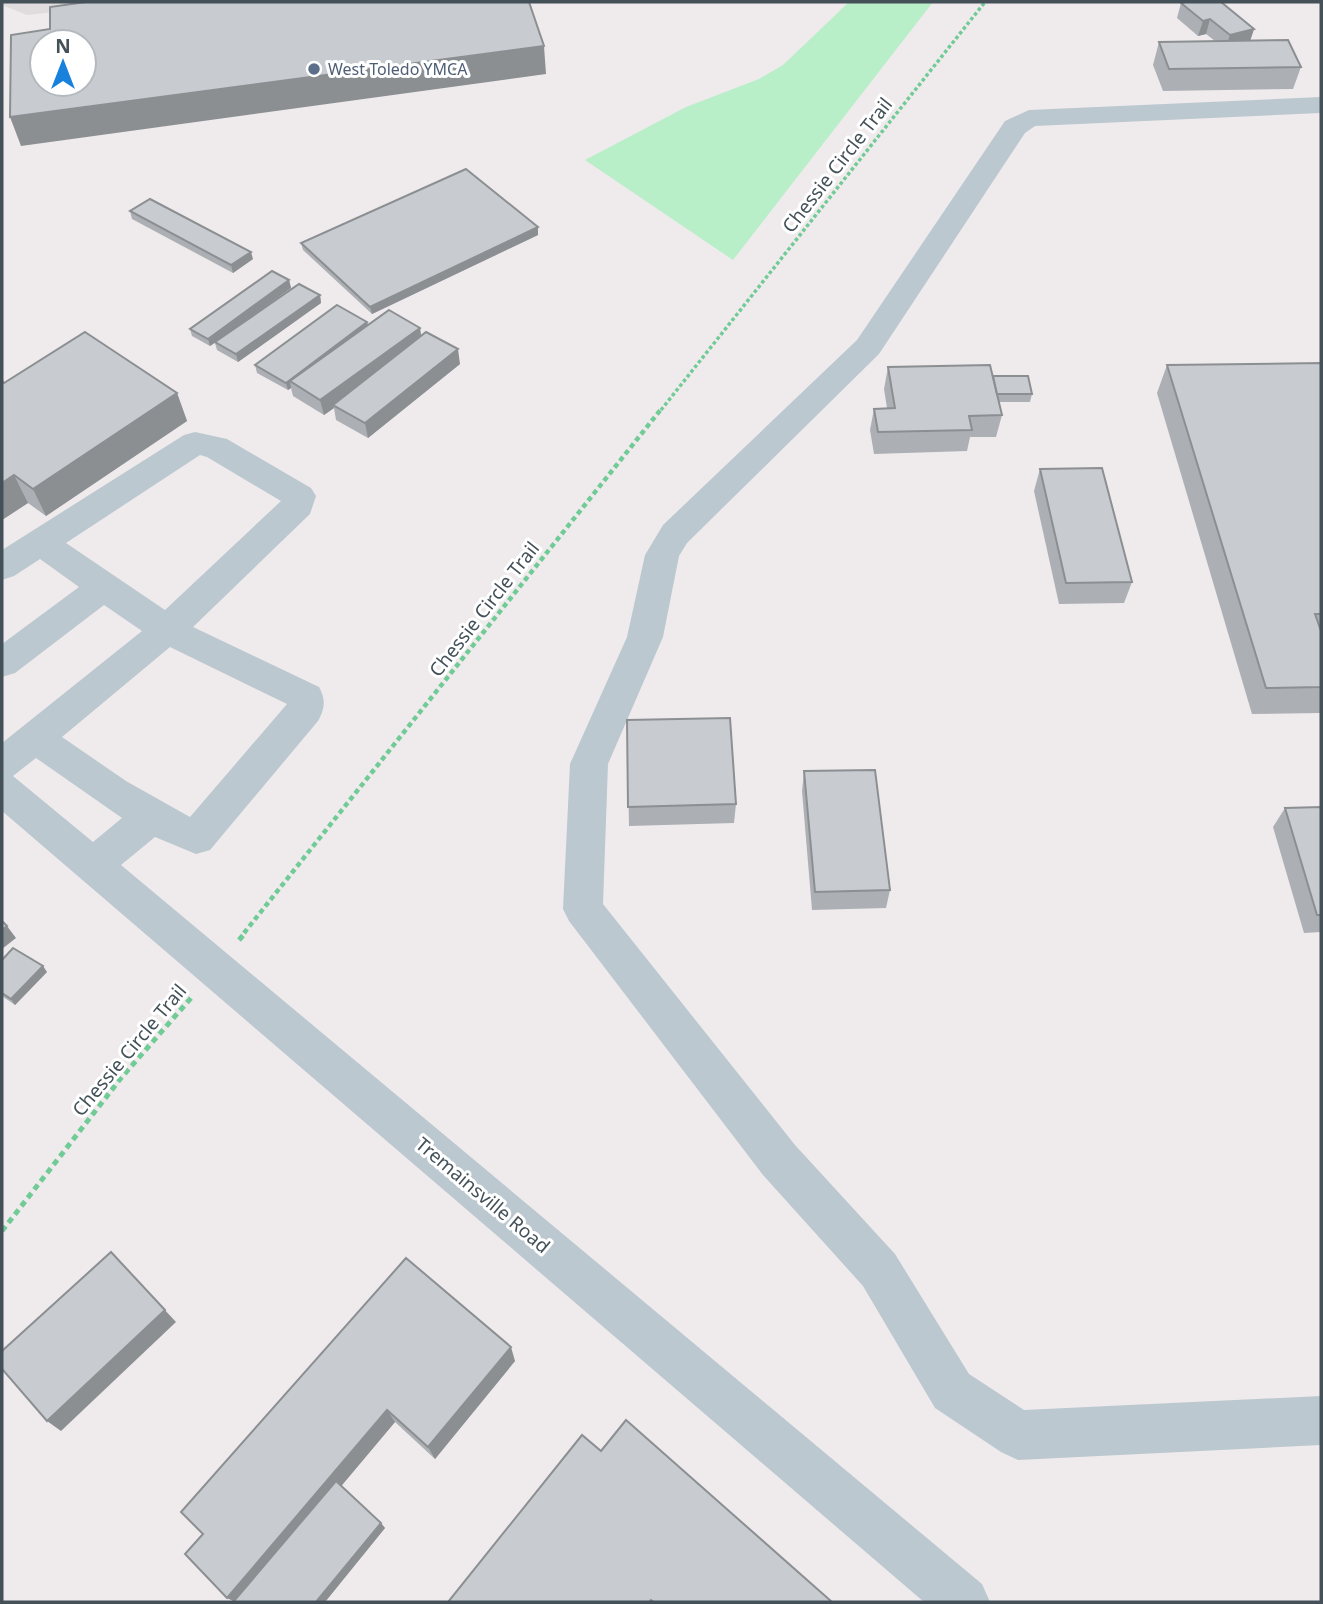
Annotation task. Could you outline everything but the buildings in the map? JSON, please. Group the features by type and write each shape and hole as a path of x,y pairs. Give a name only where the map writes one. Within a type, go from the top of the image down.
{"street":[{"path":"1321,106 1029,117 1015,127 868,347 675,534 662,555 645,636 589,764 583,909 779,1160 879,1270 952,1391 1018,1435 1321,1420"},
{"path":"2,567 195,443 216,447 299,496 298,505 167,630 2,764"},
{"path":"35,737 82,773 152,816 196,838 305,711 306,697 167,630 40,542"},
{"path":"2,663 103,587"},
{"name":"Tremainsville Road","path":"2,788 964,1602"},
{"path":"93,866 152,816"}],"path":[{"name":"Chessie Circle Trail","path":"2,1231 121,1078 216,970 985,2"}],"shaded area":[{"path":"2,2 153,2 27,15 2,5"}],"green space":[{"path":"849,2 933,2 733,260 585,160 686,107 759,79 783,65"}],"place":[{"name":"West Toledo YMCA","path":"314,69"}]}
